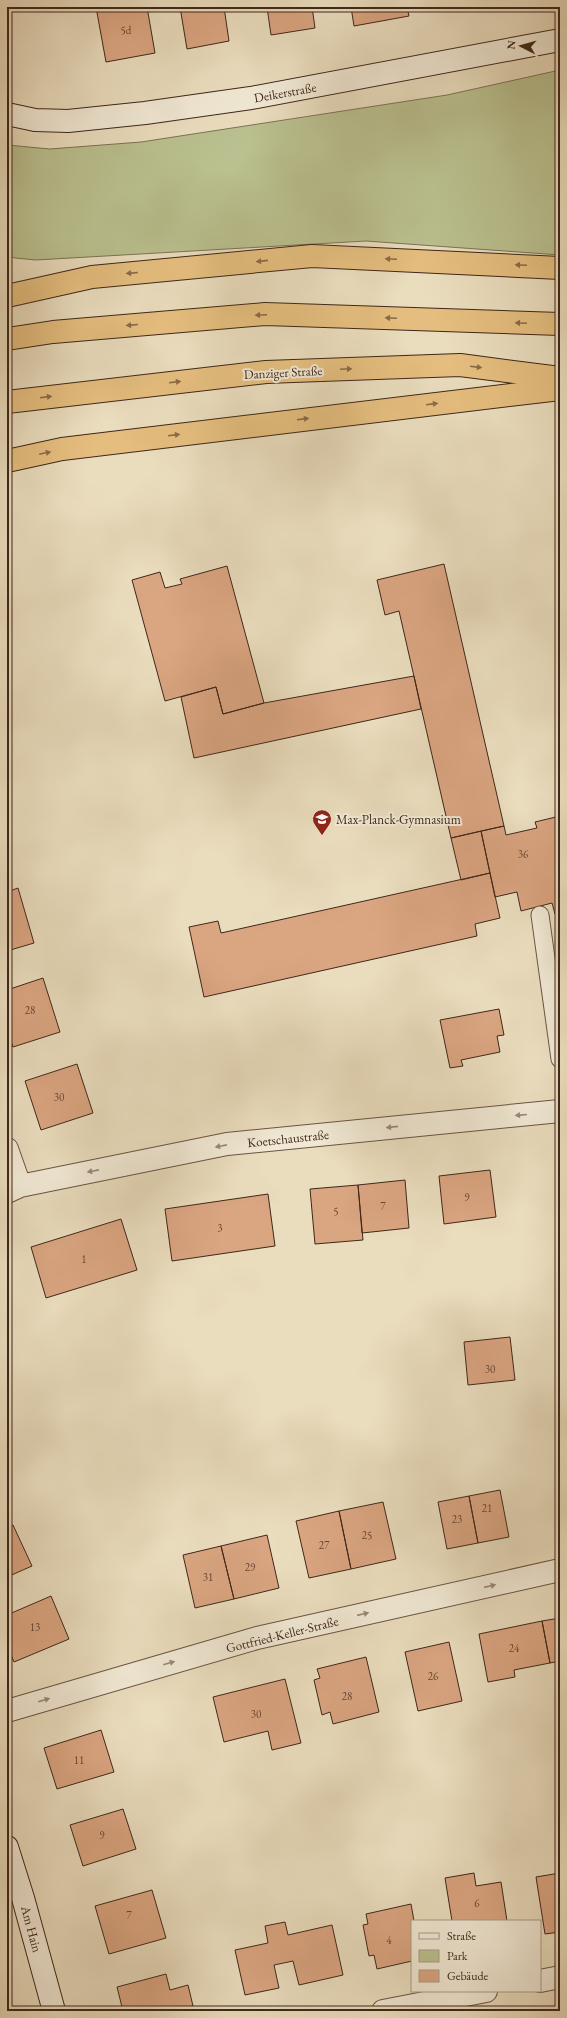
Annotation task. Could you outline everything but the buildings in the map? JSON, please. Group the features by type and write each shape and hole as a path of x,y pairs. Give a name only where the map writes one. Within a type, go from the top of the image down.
{"highway":[{"path":"7,296 92,277 312,256 560,268"},
{"path":"7,339 53,332 265,314 560,324"},
{"name":"Danziger Straße","path":"7,402 266,372 460,365 560,378"},
{"path":"7,462 62,449 560,389"}],"street":[{"name":"Deikerstraße","path":"7,114 35,120 68,121 145,113 251,98 560,40"},
{"name":"Koetschaustraße","path":"7,1150 14,1189 227,1144 560,1111"},
{"name":"Gottfried-Keller-Straße","path":"7,1711 257,1638 560,1570"},
{"name":"Am Hain","path":"7,1847 24,1898 54,2011"},
{"path":"541,1981 560,1977"},
{"path":"383,2011 481,1992"}],"lane":[{"path":"540,915 560,1059"}],"green space":[{"path":"560,70 560,255 366,241 36,260 7,256 7,145 50,149 141,142 447,95"}],"place":[{"name":"Max-Planck-Gymnasium","path":"322,836"}]}
